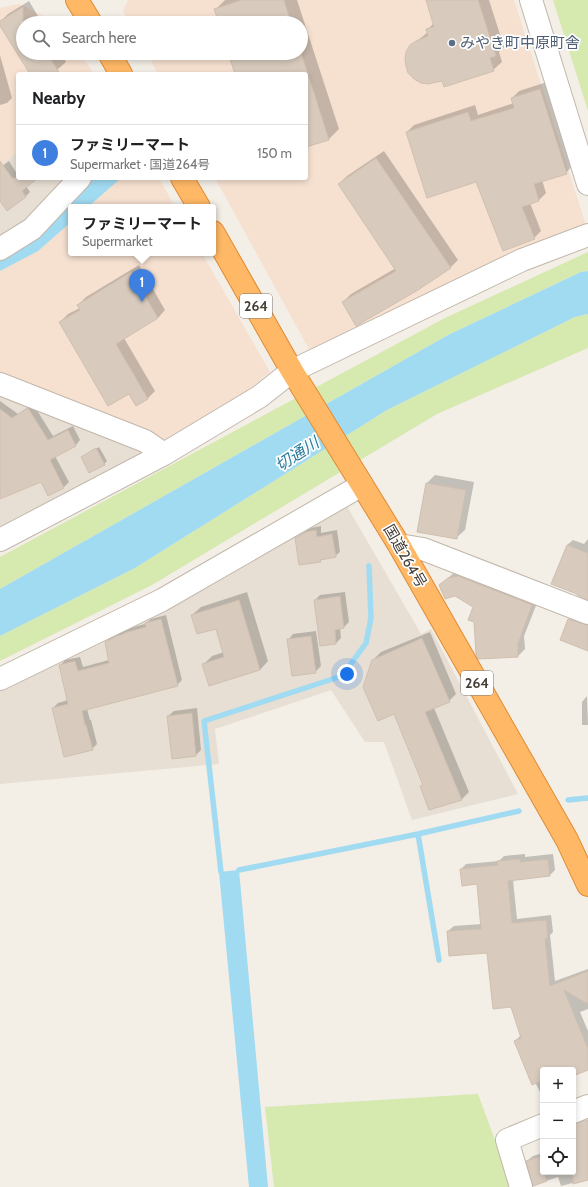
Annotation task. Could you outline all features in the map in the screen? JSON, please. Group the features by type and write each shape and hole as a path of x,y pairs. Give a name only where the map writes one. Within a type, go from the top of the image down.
{"highway":[{"path":"77,0 87,16"},
{"path":"113,60 120,72"},
{"path":"183,180 197,204"},
{"name":"国道264号","path":"216,237 296,376 399,545 567,840 588,885"}],"street":[{"path":"532,0 588,184"},
{"path":"0,249 32,229 78,180"},
{"path":"0,540 164,454 258,397 296,376 522,260 588,235"},
{"path":"0,384 145,441 164,454"},
{"path":"0,679 162,600 362,485"},
{"path":"399,545 423,549 588,613"},
{"path":"576,1111 588,1106"},
{"path":"521,1187 506,1140 540,1126"}],"shaded area":[{"path":"128,0 514,0 586,225 310,351 216,180 308,180 308,72 157,72 151,60 308,60 308,16 126,16 123,11"},
{"path":"19,4 44,16 16,16 16,60 85,60 93,72 16,72 16,153 0,165 0,8"},
{"path":"16,153 16,180 87,180 0,257 0,165"},
{"path":"87,180 160,180 173,204 68,204 68,256 204,256 270,372 239,397 162,442 0,374 0,257"},
{"path":"0,374 162,442 0,532"},
{"path":"344,501 421,634 431,629 518,794 412,820 384,742 365,742 331,690 215,729 219,764 0,784 0,685"}],"green space":[{"path":"553,0 588,0 588,111"},
{"path":"588,252 588,271 581,272 448,335 0,589 0,557 445,318"},
{"path":"588,314 588,348 437,414 152,585 0,661 0,636 135,568 387,410 575,317"},
{"path":"478,1094 512,1186 274,1187 265,1107"}],"water":[{"path":"87,180 119,180 91,204 68,204 68,225 38,251 0,271 0,257"},
{"name":"切通川","path":"588,271 588,314 575,317 387,410 135,568 0,636 0,589 448,335 581,272"},
{"path":"239,870 268,1187 249,1187 219,872"}],"building":[{"path":"242,0 284,0 289,16 216,16 214,9"},
{"name":"みやき町中原町舎","path":"426,0 478,0 496,56 490,58 494,71 444,87 442,81 428,84 421,83 408,73 405,59 406,52 410,45 428,36 426,29 434,27"},
{"path":"23,7 23,16 16,16 16,52 0,26 0,21"},
{"path":"21,60 51,60 59,72 29,72"},
{"path":"230,60 303,60 307,72 234,72"},
{"path":"308,77 329,140 308,146"},
{"path":"540,89 567,174 534,184 539,201 522,207 535,239 503,251 476,182 427,198 406,132 468,112 471,121 514,108 511,98"},
{"path":"376,158 451,268 418,290 356,326 342,302 396,271 338,184"},
{"path":"0,161 12,178 16,178 16,180 36,180 22,191 26,197 7,211 0,201"},
{"path":"131,272 158,318 116,344 148,399 136,406 129,394 108,406 59,322 80,310 77,305"},
{"path":"28,408 48,440 68,430 76,446 50,460 64,488 48,496 41,482 0,499 0,409 12,418"},
{"path":"96,448 105,465 89,473 81,457"},
{"path":"426,483 466,490 457,539 417,532"},
{"path":"316,530 317,537 332,534 336,557 320,560 321,562 299,565 295,538 306,532"},
{"path":"567,545 588,553 588,600 551,584"},
{"path":"458,576 532,605 518,644 518,657 478,659 476,655 474,622 468,620 473,607 455,596 445,599 439,585 448,578"},
{"path":"340,596 344,628 335,630 336,644 320,646 314,600"},
{"path":"239,600 260,670 209,686 202,664 224,657 216,629 197,634 191,615"},
{"path":"161,619 178,686 82,711 93,750 64,757 52,708 68,704 59,665 75,661 78,671 109,663 105,642 124,633 146,627 145,623"},
{"path":"568,619 588,625 588,651 560,640"},
{"path":"311,636 316,673 292,676 287,639"},
{"path":"422,638 450,702 425,712 462,800 429,810 420,786 423,785 394,714 378,721 363,687 372,660"},
{"path":"192,713 196,756 172,759 167,716"},
{"path":"520,859 520,862 548,859 550,876 508,881 512,923 546,920 548,938 545,939 550,986 588,971 588,1004 564,990 588,1049 588,1070 576,1075 576,1067 540,1067 540,1081 532,1085 514,1041 521,1038 511,1007 493,1009 487,953 449,956 447,931 481,929 477,884 462,886 460,869 498,865 497,861"},
{"path":"588,1120 588,1180 573,1184 573,1175 576,1175 576,1123"},
{"path":"539,1157 540,1175 545,1175 547,1181 533,1186 526,1161"}],"waterway":[{"path":"221,872 204,721 342,676 366,643 371,618 369,566"},
{"path":"568,800 588,798"},
{"path":"239,870 418,834 519,811"},
{"path":"418,834 439,960"}],"place":[{"name":"みやき町中原町舎","path":"452,43"},
{"name":"ファミリーマート","path":"142,302"}]}
